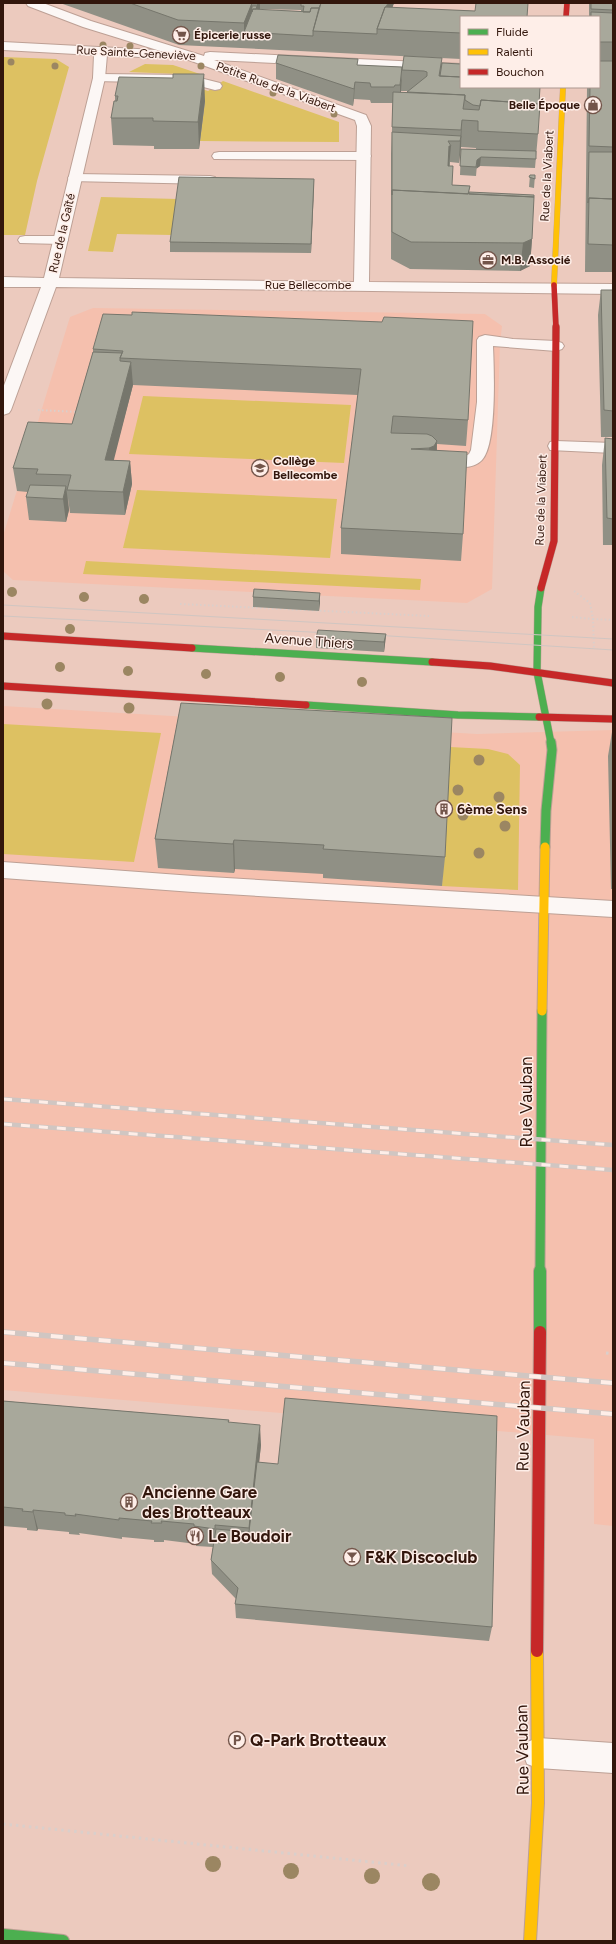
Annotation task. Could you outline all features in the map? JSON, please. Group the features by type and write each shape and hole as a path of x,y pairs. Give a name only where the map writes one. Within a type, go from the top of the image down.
{"street":[{"name":"Petite Rue de la Viabert","path":"32,3 87,24 188,55 361,118 364,126 361,286"},
{"path":"566,16 567,3"},
{"name":"Rue Sainte-Geneviève","path":"3,46 460,68"},
{"name":"Rue de la Gaîté","path":"3,410 50,283 99,78 101,51"},
{"path":"99,78 188,79 215,86"},
{"name":"Rue de la Viabert","path":"544,907 546,811 552,750 537,672 538,607 542,584 554,541 556,346 555,288 553,276 564,88"},
{"path":"219,156 364,156"},
{"path":"75,178 220,180"},
{"path":"25,240 61,240"},
{"name":"Rue Bellecombe","path":"3,282 613,289"},
{"path":"426,453 452,461 470,461 478,456 481,447 485,405 478,339 513,344 556,346"},
{"path":"556,446 613,448"},
{"name":"Avenue Thiers","path":"3,636 490,666 613,683"},
{"path":"3,686 458,715 613,719"},
{"path":"3,870 195,877 544,907 613,909"},
{"name":"Rue Vauban","path":"530,1941 538,1803 537,1652 544,907"},
{"path":"538,1753 613,1758"},
{"path":"3,1935 63,1941"}],"path":[{"path":"72,411 85,412"},
{"path":"542,584 572,590 590,603 593,619 613,620"},
{"path":"180,604 318,612 429,616"},
{"path":"606,1354 613,1354"},
{"path":"3,1824 410,1866"}],"shaded area":[{"path":"3,57 56,59 69,67 37,181 25,235 3,235"},
{"path":"145,64 173,65 203,75 129,72"},
{"path":"223,81 339,122 339,142 200,141 205,101 193,86 208,91"},
{"path":"101,197 178,199 172,235 117,234 113,252 88,251"},
{"name":"Collège Bellecombe","path":"93,308 485,314 502,326 500,343 492,589 467,603 13,580 3,571 3,536 70,317"},
{"path":"143,396 351,405 344,463 129,454"},
{"path":"137,490 337,499 330,558 123,548"},
{"path":"86,561 421,579 420,590 83,574"},
{"path":"3,706 477,734 613,730 613,1526 594,1524 594,1439 3,1390"},
{"path":"3,724 161,733 134,862 3,854"},
{"path":"450,747 488,749 508,754 520,765 518,890 442,886"}],"building":[{"path":"130,3 252,3 244,23 178,20"},
{"path":"301,3 321,3 319,8 311,8 310,12 303,12 304,6 301,6"},
{"path":"321,3 388,3 385,7 377,29 377,34 313,31"},
{"path":"476,3 528,3 527,16 460,16 460,33 377,29 385,7 475,11"},
{"path":"591,3 613,3 613,10 591,9"},
{"path":"252,6 257,6 252,12"},
{"path":"311,8 319,8 313,36 244,32 253,9 310,12"},
{"path":"591,12 613,13 613,42 600,42 600,16 591,16"},
{"path":"278,55 358,59 357,65 402,67 400,85 395,85 394,87 371,87 370,83 355,82 354,89 276,63"},
{"path":"404,56 442,58 439,76 460,77 460,88 540,88 539,104 481,100 480,106 473,105 465,100 465,95 407,92 427,76 427,72 402,70"},
{"path":"600,61 613,61 613,147 589,146 590,88 600,88"},
{"path":"442,63 460,64 460,77 440,76"},
{"path":"173,74 204,74 198,122 153,121 153,118 111,118 114,101 117,101 118,96 115,96 119,77 173,78"},
{"path":"393,92 465,95 463,109 479,110 481,100 540,104 538,134 478,131 478,121 462,120 461,130 392,127"},
{"path":"392,132 461,136 460,141 448,141 451,146 449,146 448,166 453,166 452,185 470,186 468,194 392,190"},
{"path":"461,149 536,151 536,159 481,157 477,160 476,167 460,166"},
{"path":"589,152 613,152 613,199 589,198 588,203"},
{"path":"530,175 535,175 535,179 529,177"},
{"path":"179,177 314,179 311,244 170,242"},
{"path":"392,190 534,197 532,239 523,243 411,242 392,232"},
{"path":"469,192 534,195 534,197 469,194"},
{"path":"589,198 613,199 613,245 588,244"},
{"path":"601,290 613,290 613,411 604,410"},
{"path":"132,312 382,322 384,317 473,321 468,420 393,416 391,433 427,434 432,436 437,441 434,446 429,448 411,449 467,452 463,534 341,528 361,369 120,358 123,351 93,349 103,314 132,315"},
{"path":"93,352 122,353 120,361 131,362 105,460 130,461 123,492 67,490 71,475 36,474 38,469 13,468 28,422 72,424"},
{"path":"605,438 613,439 613,519 607,518"},
{"path":"30,485 66,486 63,499 26,497"},
{"path":"254,589 320,593 319,601 253,597"},
{"path":"318,630 386,634 384,642 316,638"},
{"path":"181,703 452,718 445,857 323,849 324,845 234,840 233,844 155,839"},
{"path":"285,1398 497,1416 492,1627 235,1604 238,1588 211,1560 216,1529 249,1532 257,1462 278,1464"},
{"name":"Ancienne Gare des Brotteaux","path":"3,1401 229,1420 228,1422 260,1425 249,1528 215,1525 215,1529 194,1526 194,1524 161,1521 162,1523 151,1523 152,1521 119,1518 119,1520 75,1514 76,1516 65,1515 65,1513 33,1510 33,1512 22,1511 23,1509 3,1507"}],"tram line":[{"path":"3,605 613,639"},
{"path":"3,616 329,633"},
{"path":"374,635 613,650"}],"railway":[{"path":"3,1099 613,1145"},
{"path":"3,1124 613,1170"},
{"path":"3,1332 613,1383"},
{"path":"3,1363 613,1414"}],"traffic: fast":[{"path":"541,588 538,607 537,672 552,750 546,811 545,847"},
{"path":"192,648 432,662"},
{"path":"306,705 458,715 539,717"},
{"path":"540,1332 542,1011"},
{"path":"3,1935 63,1941"}],"traffic: slow":[{"path":"554,285 563,88"},
{"path":"542,1011 545,847"},
{"path":"530,1941 538,1803 537,1651"}],"traffic: jam":[{"path":"566,16 567,3"},
{"path":"541,588 554,541 555,523 556,320 554,285"},
{"path":"3,636 192,648"},
{"path":"432,662 490,666 613,683"},
{"path":"3,686 306,705"},
{"path":"539,717 613,719"},
{"path":"537,1651 540,1332"}],"place":[{"name":"Épicerie russe","path":"181,35"},
{"name":"Belle Époque","path":"593,105"},
{"name":"M.B. Associé","path":"488,260"},
{"name":"Collège Bellecombe","path":"260,468"},
{"name":"6ème Sens","path":"444,809"},
{"name":"Ancienne Gare des Brotteaux","path":"129,1502"},
{"name":"Le Boudoir","path":"195,1536"},
{"name":"F&K Discoclub","path":"352,1557"},
{"name":"Q-Park Brotteaux","path":"237,1740"}]}
